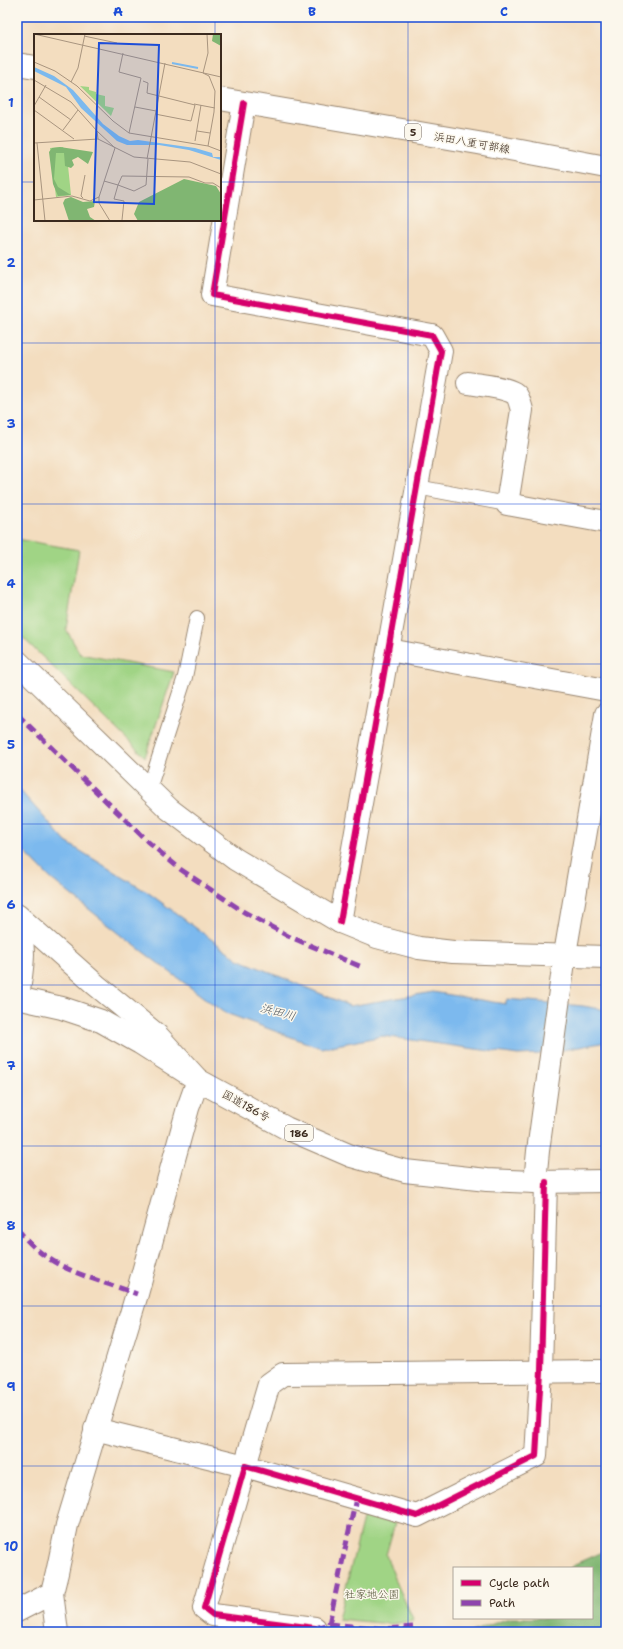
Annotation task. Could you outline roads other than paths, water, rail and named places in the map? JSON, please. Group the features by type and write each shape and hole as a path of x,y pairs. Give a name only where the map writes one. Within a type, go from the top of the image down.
{"main road":[{"path":"17,64 34,67"},
{"name":"浜田八重可部線","path":"221,99 606,167"},
{"path":"244,103 212,295 432,335 441,351 340,922"},
{"path":"468,383 507,390 515,394 520,401 522,410 507,504 606,522"},
{"path":"389,650 606,690"},
{"path":"17,661 169,809 235,859 340,922 377,937 419,948 453,952 565,959 606,957"},
{"path":"95,1429 245,1466 417,1516 536,1456 541,1371 541,1182 538,1151 565,959 606,714"},
{"path":"17,915 96,985 157,1035 198,1080 188,1108 137,1294 67,1525 52,1593 57,1620 57,1632"},
{"path":"17,923 21,931 24,954 17,998"},
{"name":"国道186号","path":"17,998 62,1008 101,1021 140,1043 198,1080 286,1128 351,1156 405,1171 487,1180 541,1182 606,1181"},
{"path":"315,1632 315,1628 213,1615 204,1608 269,1384 283,1374 606,1371"},
{"path":"17,1611 52,1593"}],"lane":[{"path":"417,487 507,504"},
{"path":"149,789 185,677 197,618"}],"water":[{"name":"浜田川","path":"17,787 66,842 150,894 238,959 350,1006 433,992 505,1004 507,999 583,1006 606,1010 606,1042 541,1054 518,1055 383,1036 321,1048 223,1012 130,942 50,878 17,844"}],"park label":[{"name":"社家地公園","path":"372,1594"}]}
